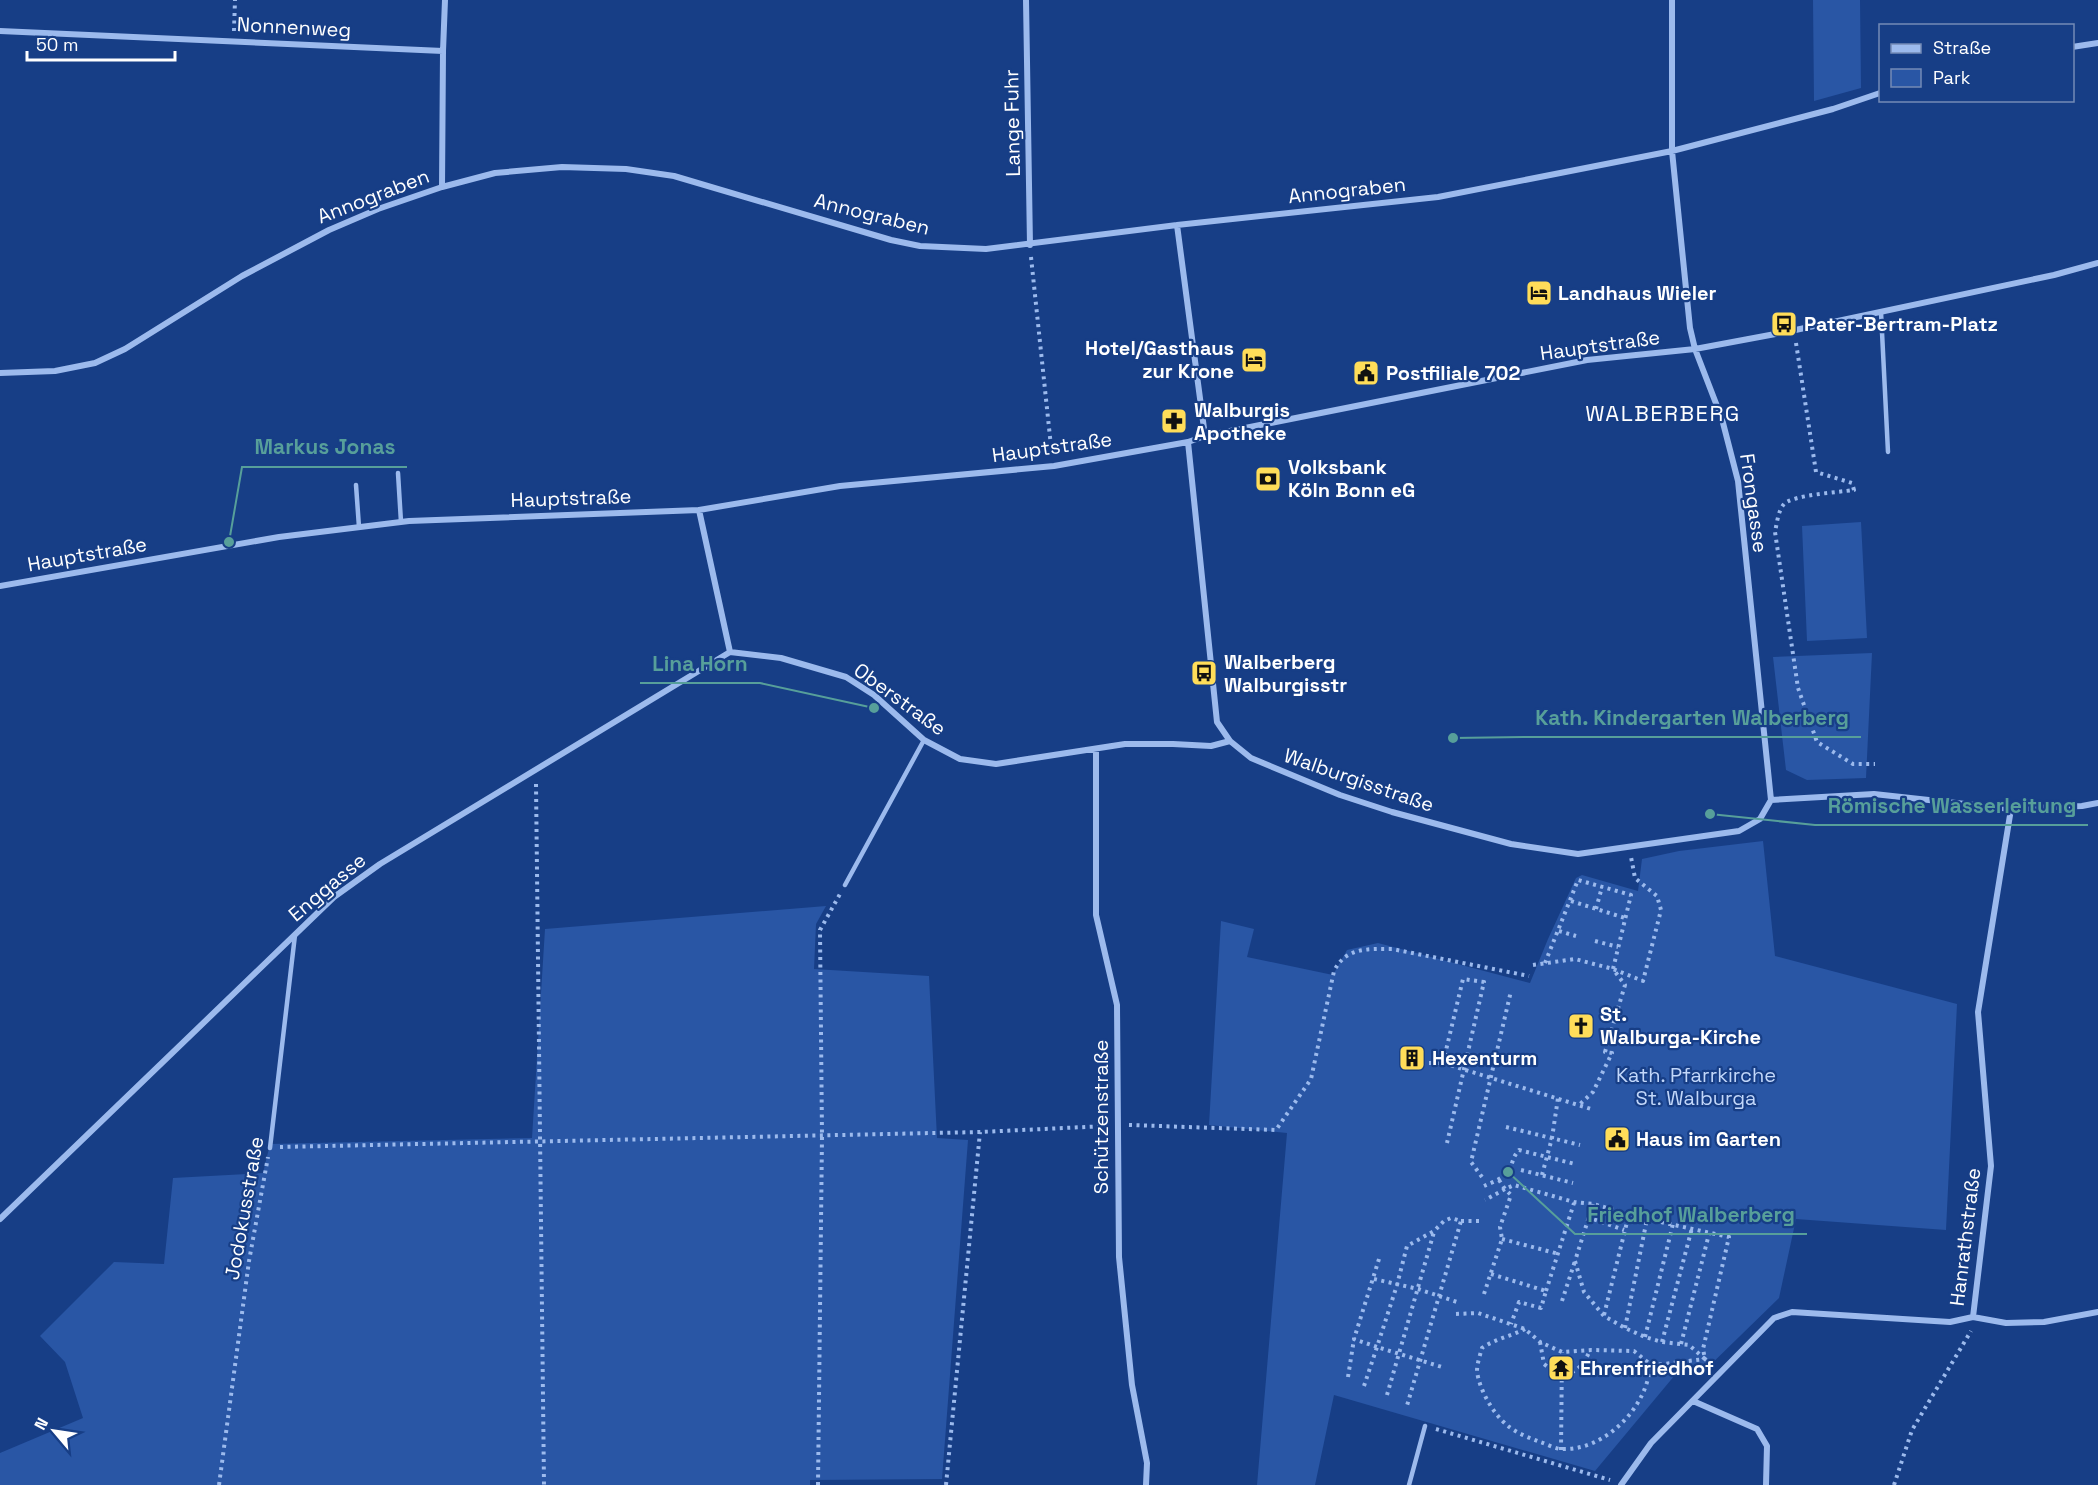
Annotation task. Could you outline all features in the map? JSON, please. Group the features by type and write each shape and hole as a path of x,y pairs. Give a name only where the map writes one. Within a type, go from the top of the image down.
{"street":[{"path":"442,187 445,0"},
{"name":"Lange Fuhr","path":"1026,0 1030,244"},
{"name":"Frongasse","path":"1672,0 1672,151 1690,328 1695,349 1722,419 1738,481 1772,800"},
{"name":"Nonnenweg","path":"0,31 443,51"},
{"path":"2074,47 2098,43"},
{"name":"Annograben","path":"0,373 55,371 95,363 125,349 242,276 329,230 378,209 442,187 506,172 562,167 626,169 674,176 891,240 920,246 986,249 1177,225 1438,197 1672,151 1833,109 1879,94"},
{"path":"1177,225 1205,436"},
{"name":"Hauptstraße","path":"0,586 279,537 401,522 699,510 840,486 1054,466 1188,442 1205,436 1587,360 1695,349 1794,330 2054,275 2098,263"},
{"name":"Walburgisstraße","path":"1188,442 1217,722 1230,741 1251,758 1340,795 1392,812 1500,842 1578,854 1739,831 1760,819 1772,800"},
{"path":"699,510 730,652"},
{"name":"Oberstraße","path":"730,652 781,658 846,677 874,695 924,740 960,759 996,764 1125,744 1211,746 1230,741"},
{"name":"Enggasse","path":"0,1219 334,897 380,864 730,652"},
{"name":"Schützenstraße","path":"1096,750 1096,915 1117,1005 1119,1257 1132,1385 1147,1463 1146,1485"},
{"path":"1772,800 1874,794 2011,809 2082,806 2098,803"},
{"name":"Hanrathstraße","path":"1622,1484 1651,1443 1774,1318 1792,1312 1950,1322 1973,1317 1991,1166 1978,1012 2011,809"},
{"path":"1973,1317 2006,1323 2044,1322 2098,1312"},
{"path":"1693,1401 1757,1429 1767,1446 1766,1485"}],"lane":[{"path":"1881,312 1888,452"},
{"path":"398,473 401,522"},
{"path":"356,484 359,527"},
{"path":"845,885 924,740"},
{"name":"Jodokusstraße","path":"270,1148 295,935"},
{"path":"1409,1485 1425,1426"}],"path":[{"path":"234,41 235,0"},
{"path":"1030,244 1054,466"},
{"path":"1794,330 1815,472 1852,483 1854,490 1794,498 1783,506 1778,517 1775,532 1798,688 1816,742 1852,764 1875,764"},
{"path":"536,771 544,1485"},
{"path":"1533,965 1575,959 1613,969 1643,981 1661,910 1658,896 1635,878 1629,848"},
{"path":"1545,963 1578,880 1631,895 1613,969"},
{"path":"818,1485 822,1136 820,930 845,885"},
{"path":"1596,909 1602,887"},
{"path":"1570,901 1625,918"},
{"path":"1559,931 1575,936"},
{"path":"1595,941 1618,947"},
{"path":"270,1148 980,1132 1118,1125 1276,1130 1311,1079 1334,971 1340,958 1369,949 1392,949 1529,976"},
{"path":"1579,1105 1593,1092 1612,1053 1605,1052 1625,984 1613,969"},
{"path":"1443,1063 1464,979 1484,982 1447,1143"},
{"path":"1482,1177 1471,1162 1511,990"},
{"path":"1429,1063 1443,1063 1591,1109"},
{"path":"1542,1175 1552,1138 1558,1098"},
{"path":"1506,1127 1580,1145"},
{"path":"946,1485 980,1132"},
{"name":"Jodokusstraße","path":"219,1485 249,1261 270,1148"},
{"path":"1484,1186 1499,1180 1509,1171 1513,1157 1519,1150 1575,1164"},
{"path":"1521,1170 1573,1183"},
{"path":"1484,1294 1502,1239 1500,1227 1511,1195 1499,1180"},
{"path":"1485,1200 1515,1185 1574,1202 1593,1204 1647,1219 1729,1237 1703,1349 1705,1359"},
{"path":"1511,1324 1519,1302 1541,1308 1574,1202"},
{"path":"1562,1301 1593,1204"},
{"path":"1604,1316 1629,1214"},
{"path":"1587,1217 1624,1230"},
{"path":"1364,1386 1397,1285 1407,1246 1434,1232 1444,1221 1451,1218 1461,1221 1482,1221"},
{"path":"1624,1328 1647,1219"},
{"path":"1406,1409 1461,1221"},
{"path":"1645,1337 1673,1224"},
{"path":"1662,1342 1692,1228"},
{"path":"1387,1395 1401,1354 1434,1232"},
{"path":"1681,1344 1709,1234"},
{"path":"1502,1239 1559,1254"},
{"path":"1348,1377 1354,1339 1379,1259"},
{"path":"1575,1261 1584,1292 1604,1316 1645,1337 1662,1342 1689,1345 1720,1371"},
{"path":"1491,1274 1546,1291"},
{"path":"1374,1279 1418,1289 1460,1303"},
{"path":"1456,1314 1478,1312 1525,1329 1540,1342 1562,1352 1634,1351 1650,1364 1655,1365 1705,1359"},
{"path":"1894,1485 1912,1430 1970,1333 1973,1317"},
{"path":"1525,1329 1507,1338 1491,1342 1482,1348 1477,1370 1484,1394 1507,1425 1527,1437 1561,1450 1590,1444 1624,1420 1637,1402 1650,1364"},
{"path":"1354,1339 1442,1367"},
{"path":"1540,1342 1544,1364 1562,1374 1577,1370 1585,1362 1591,1350"},
{"path":"1561,1450 1562,1352"},
{"path":"1425,1426 1622,1484"}],"green space":[{"path":"1813,0 1860,0 1861,88 1814,101"},
{"path":"1861,522 1867,638 1807,641 1802,526"},
{"path":"1872,653 1866,778 1807,780 1786,770 1773,657"},
{"name":"Kath. Pfarrkirche St. Walburga","path":"1763,841 1775,956 1957,1004 1946,1230 1796,1219 1779,1298 1700,1375 1680,1369 1595,1471 1334,1395 1315,1485 1257,1485 1287,1133 1209,1125 1221,921 1254,929 1247,957 1333,975 1347,950 1378,943 1530,983 1576,878 1582,875 1638,891 1642,859 1679,851"},
{"path":"826,906 816,924 814,969 929,976 937,1138 968,1140 942,1479 810,1480 810,1485 0,1485 0,1453 83,1418 65,1362 40,1336 114,1262 164,1264 173,1178 263,1173 270,1144 532,1138 545,929"}],"place":[{"name":"Landhaus Wieler","path":"1539,293"},
{"name":"Pater-Bertram-Platz","path":"1784,324"},
{"name":"Hotel/Gasthaus zur Krone","path":"1254,360"},
{"name":"Postfiliale 702","path":"1366,373"},
{"name":"Walburgis Apotheke","path":"1174,421"},
{"name":"Volksbank Köln Bonn eG","path":"1268,479"},
{"name":"Markus Jonas","path":"229,542"},
{"name":"Walberberg Walburgisstr","path":"1204,673"},
{"name":"Lina Horn","path":"874,708"},
{"name":"Kath. Kindergarten Walberberg","path":"1453,738"},
{"name":"Römische Wasserleitung","path":"1710,814"},
{"name":"St. Walburga-Kirche","path":"1581,1026"},
{"name":"Hexenturm","path":"1412,1058"},
{"name":"Haus im Garten","path":"1617,1139"},
{"name":"Friedhof Walberberg","path":"1508,1172"},
{"name":"Ehrenfriedhof","path":"1561,1368"}],"district":[{"name":"WALBERBERG","path":"1663,413"}]}
